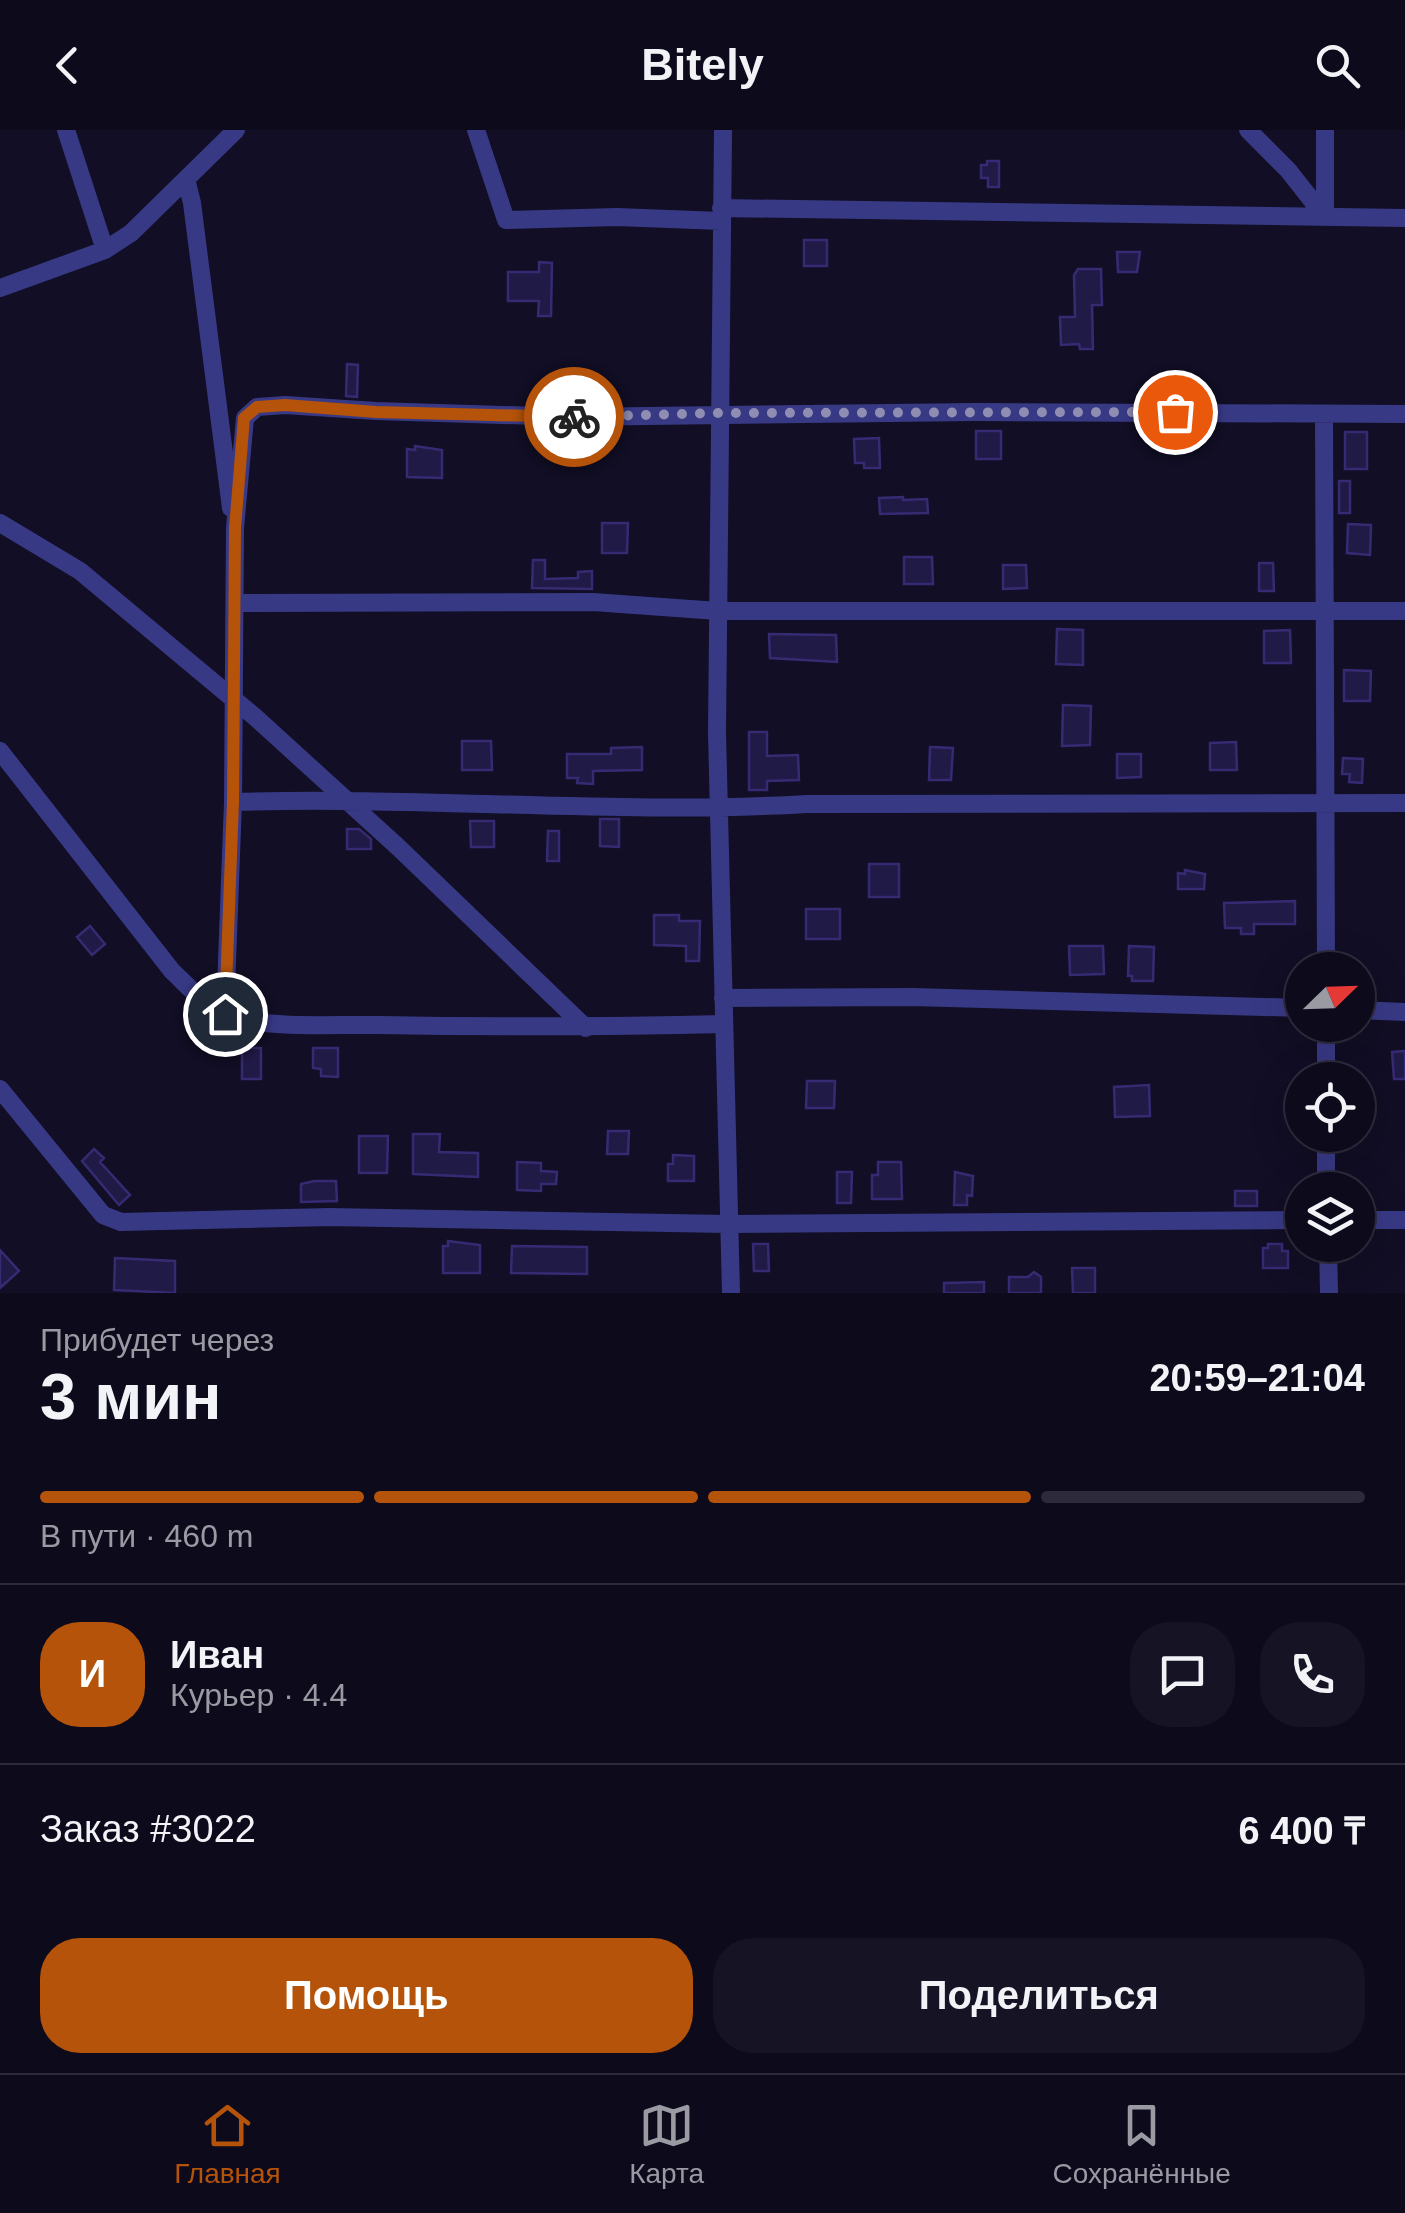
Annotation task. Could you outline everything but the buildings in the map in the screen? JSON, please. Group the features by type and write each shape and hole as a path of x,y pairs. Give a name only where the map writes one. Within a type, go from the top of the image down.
{"street":[{"path":"66,130 106,250"},
{"path":"0,288 106,250 131,233 236,130"},
{"path":"476,130 506,220 721,214 1405,218"},
{"path":"723,130 718,809 731,1293"},
{"path":"1248,130 1288,170 1324,217"},
{"path":"1324,217 1325,130"},
{"path":"186,179 235,528"},
{"path":"225,1014 233,802 235,528 244,418 257,407 569,417 719,413 1405,414"},
{"path":"1324,414 1326,952"},
{"path":"0,524 80,572 234,699 586,1028"},
{"path":"235,603 593,602 718,610 1405,611"},
{"path":"0,751 172,971 225,1014 262,1022 338,1024 586,1028 724,1024"},
{"path":"233,802 343,798 718,809 826,804 1405,803"},
{"path":"723,998 912,997 1285,1008"},
{"path":"1375,1011 1405,1012"},
{"path":"0,1088 104,1215 120,1222 330,1216 728,1224 1285,1220"},
{"path":"1375,1220 1405,1220"},
{"path":"1328,1262 1329,1293"}],"way so far":[{"path":"574,417 1175,412"}],"route":[{"path":"225,1014 233,802 235,528 244,418 257,407 285,405 376,412 574,417"}]}
